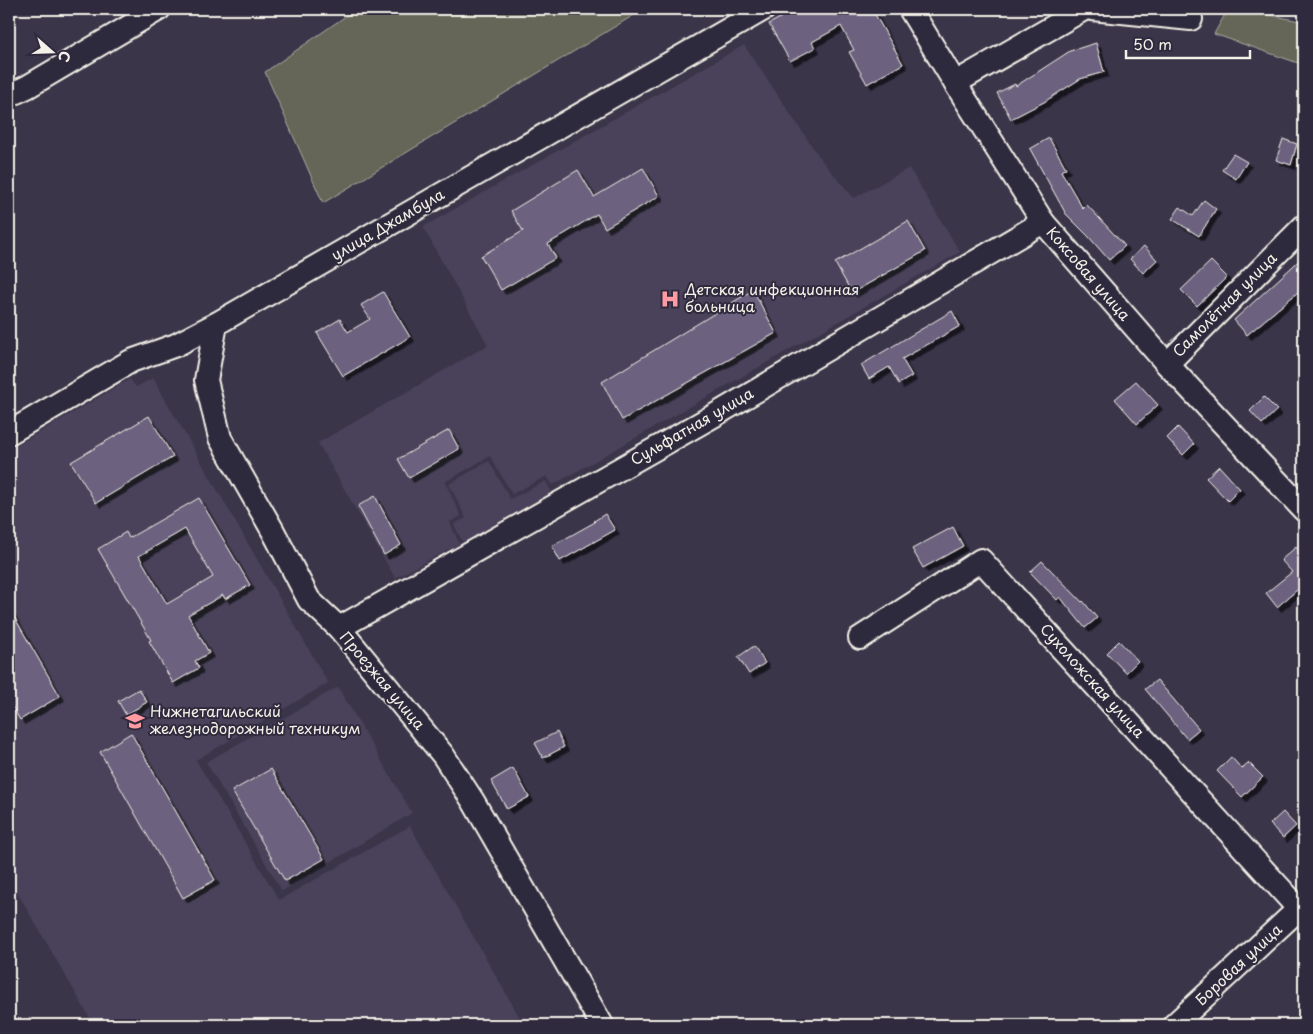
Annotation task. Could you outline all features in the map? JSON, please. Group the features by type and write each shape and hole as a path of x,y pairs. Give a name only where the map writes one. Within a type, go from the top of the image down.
{"street":[{"path":"9,93 12,94 27,87 159,9"},
{"name":"улица Джамбула","path":"9,433 131,361 176,345 216,324 764,9"},
{"name":"Коксовая улица","path":"910,9 955,84 1043,222 1167,364 1304,510"},
{"path":"955,84 1084,9"},
{"path":"1092,9 1191,19"},
{"name":"Сульфатная улица","path":"338,628 715,415 1043,222"},
{"name":"Самолётная улица","path":"1167,364 1304,226"},
{"name":"Проезжая улица","path":"216,324 206,380 220,438 273,531 309,600 338,628 444,755 473,801 602,1025"},
{"name":"Сухоложская улица","path":"860,638 981,560 1302,907"},
{"name":"Боровая улица","path":"1174,1025 1302,907"}],"shaded area":[{"name":"Детская инфекционная больница","path":"744,45 822,161 854,198 909,168 960,252 553,485 547,476 512,494 490,456 445,482 461,516 450,522 459,544 395,578 318,443 488,345 423,227"},
{"name":"Нижнетагильский железнодорожный техникум","path":"153,378 328,683 196,760 279,900 410,826 524,1025 94,1025 9,878 9,450 130,379 136,387"},
{"path":"489,461 510,499 546,481 554,497 465,547 454,524 466,518 449,484"},
{"path":"338,687 412,813 282,891 206,762"}],"green space":[{"path":"356,9 644,9 323,203 265,72"},
{"path":"1228,9 1241,9 1304,22 1304,65 1214,34"}],"building":[{"path":"796,9 872,9 903,64 867,84 849,52 854,50 841,26 812,42 815,48 790,61 769,24"},
{"path":"1096,43 1104,72 1080,79 1044,102 1011,119 997,93 1015,84 1016,86 1070,51"},
{"path":"1049,138 1066,168 1061,171 1083,209 1087,205 1125,246 1109,260 1066,214 1030,149"},
{"path":"1283,139 1297,144 1291,165 1276,160"},
{"path":"1233,154 1247,162 1236,179 1222,170"},
{"path":"643,168 659,196 605,228 597,214 548,244 556,258 501,290 481,256 523,231 511,211 578,170 594,197"},
{"path":"1204,200 1216,209 1199,236 1172,219 1180,207 1193,216"},
{"path":"908,221 925,251 852,293 835,263"},
{"path":"1144,246 1157,260 1143,273 1130,259"},
{"path":"1304,256 1304,287 1247,335 1234,320"},
{"path":"1211,261 1227,277 1197,306 1181,290"},
{"path":"753,290 776,333 622,420 602,382"},
{"path":"383,292 410,337 343,376 317,333 340,319 348,332 370,319 361,305"},
{"path":"952,311 960,326 902,359 912,376 899,384 889,367 869,379 861,365"},
{"path":"1136,381 1158,405 1137,424 1115,399"},
{"path":"1264,397 1277,410 1262,424 1250,411"},
{"path":"149,416 173,457 96,503 71,462"},
{"path":"1178,427 1194,444 1183,455 1167,438"},
{"path":"449,430 459,449 409,478 398,459"},
{"path":"1219,466 1240,489 1228,501 1206,478"},
{"path":"375,496 401,545 384,555 358,506"},
{"path":"199,498 250,585 225,599 223,595 188,615 209,653 195,661 199,668 173,683 149,641 151,640 98,549 126,532 129,538","holes":["185,529 213,577 167,604 139,556"]},
{"path":"605,514 615,530 560,561 552,546 595,522"},
{"path":"953,527 963,546 923,568 912,549"},
{"path":"1296,547 1304,557 1304,587 1303,585 1277,607 1266,593 1292,572 1281,560"},
{"path":"1042,561 1083,601 1097,618 1085,628 1060,597 1057,600 1030,572"},
{"path":"9,608 60,696 20,720 9,701"},
{"path":"1119,641 1138,661 1126,673 1107,653"},
{"path":"754,646 765,663 749,674 738,657"},
{"path":"1157,680 1199,729 1187,739 1145,689"},
{"path":"139,689 147,702 126,715 118,701"},
{"path":"557,732 564,747 543,758 535,743"},
{"path":"131,733 215,880 183,898 100,752"},
{"path":"1231,757 1242,769 1249,763 1263,777 1242,797 1217,771"},
{"path":"513,768 529,797 507,809 491,781"},
{"path":"271,769 324,859 285,881 232,791"},
{"path":"1283,812 1296,826 1283,838 1270,824"}],"place":[{"name":"Детская инфекционная больница","path":"670,299"},
{"name":"Нижнетагильский железнодорожный техникум","path":"135,721"}]}
